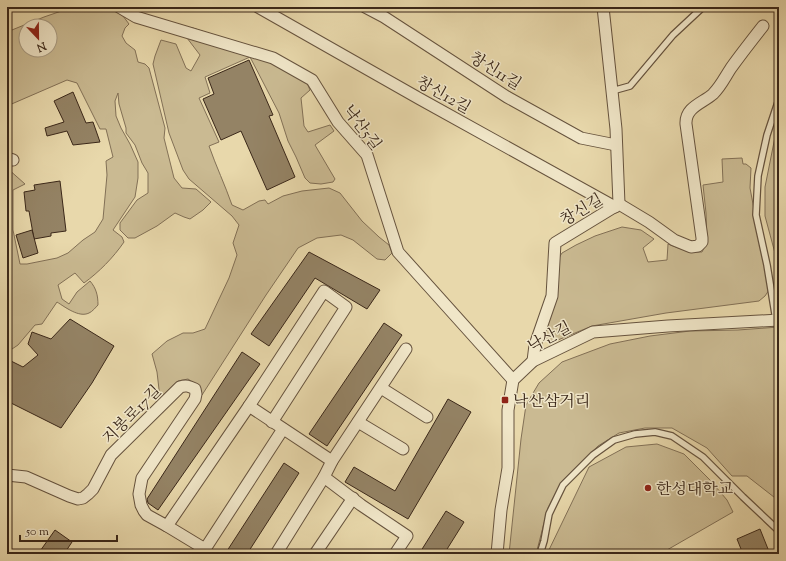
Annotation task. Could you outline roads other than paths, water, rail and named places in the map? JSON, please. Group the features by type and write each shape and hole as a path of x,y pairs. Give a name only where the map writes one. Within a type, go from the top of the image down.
{"street":[{"name":"낙산5길","path":"119,7 136,17 273,58 312,80 338,122 368,154 398,252 513,380"},
{"name":"창신12길","path":"258,7 420,99 648,222 674,240 691,247 701,244 702,238 686,117 694,107 719,88 742,53 763,26"},
{"name":"창신11길","path":"365,7 384,17 507,97 581,138 616,145"},
{"name":"창신길","path":"533,361 535,345 552,296 556,243 617,206 616,145 603,7"},
{"path":"272,422 346,307 324,291 249,406 167,526 205,551 283,429"},
{"name":"낙산길","path":"513,380 533,361 593,332 778,320"},
{"path":"276,554 332,462 406,349"},
{"path":"497,554 501,510 508,468 508,410 513,380"},
{"name":"지봉로17길","path":"7,475 26,477 69,496 78,499 83,498 93,489 112,455 180,387 190,386 195,389 195,399 142,478 139,494 144,512 167,526"},
{"path":"381,388 426,417"},
{"path":"249,406 332,462"},
{"path":"358,422 403,449"},
{"path":"324,476 407,536 395,554"},
{"path":"315,554 353,498"}],"lane":[{"path":"612,91 630,86 673,35 703,7"},
{"path":"778,320 756,215 758,176 767,135 779,99"},
{"path":"540,554 549,514 563,485 593,455 614,440 635,434 655,432 672,436 703,457 779,531"}],"place":[{"name":"낙산삼거리","path":"505,400"},
{"name":"한성대학교","path":"648,488"}]}
